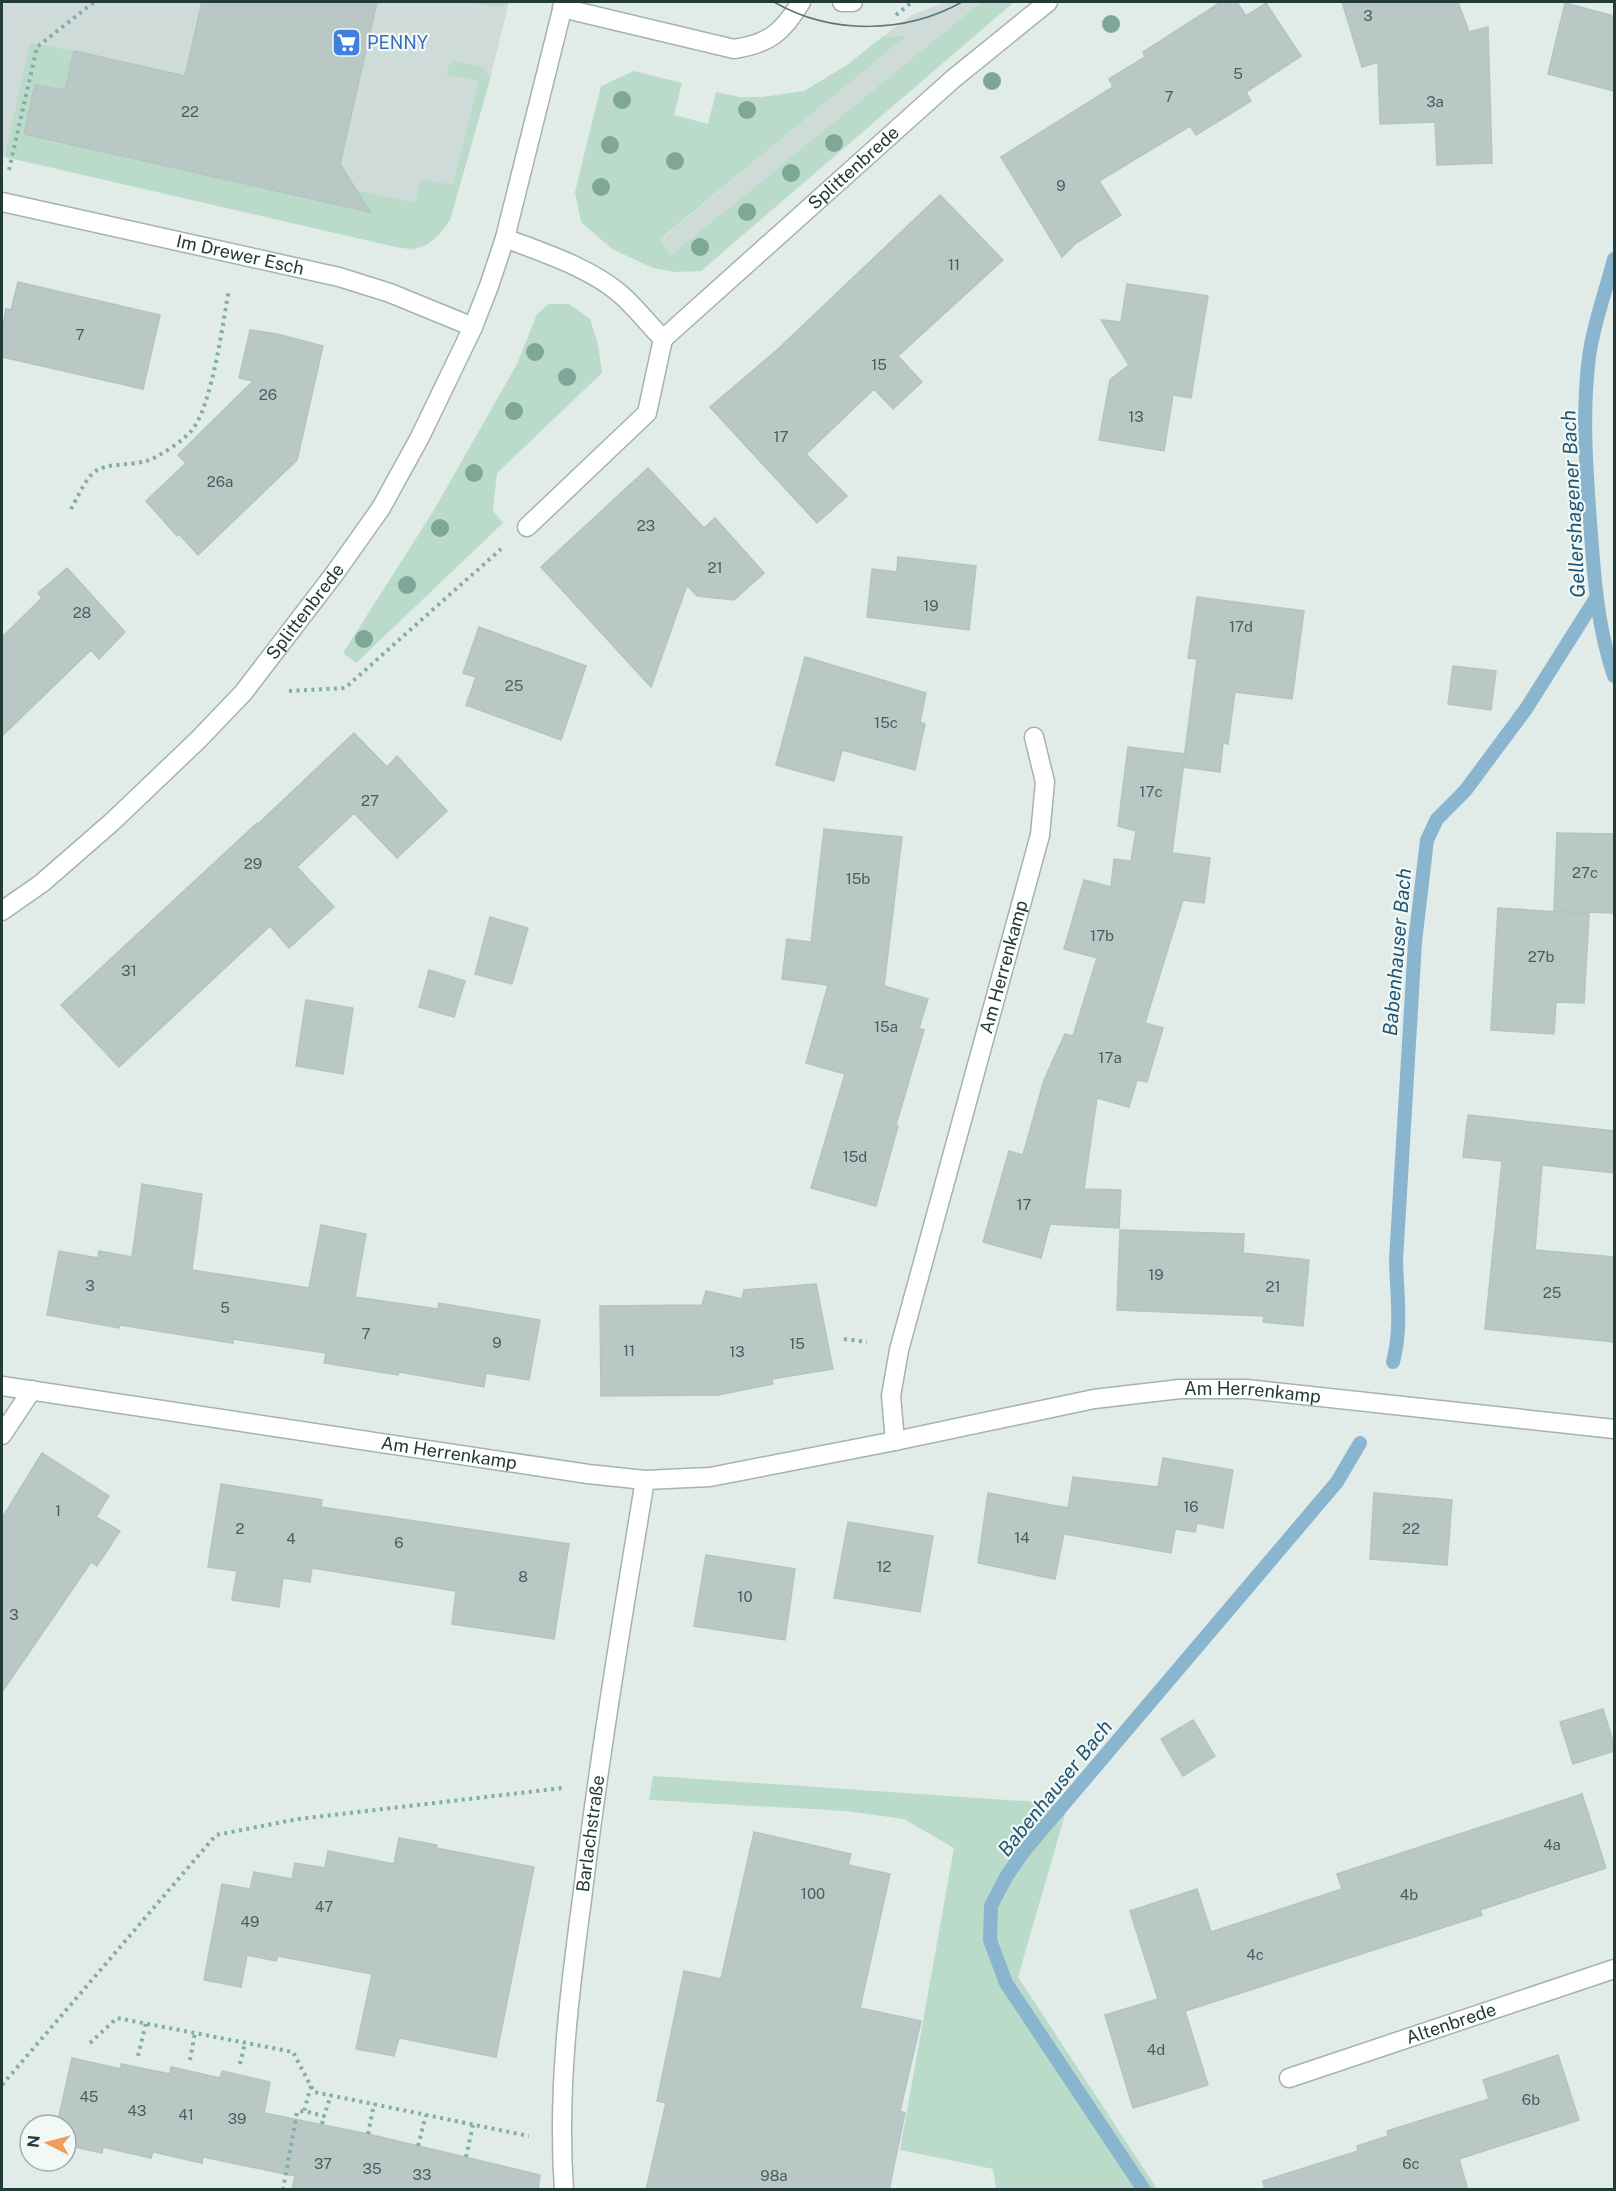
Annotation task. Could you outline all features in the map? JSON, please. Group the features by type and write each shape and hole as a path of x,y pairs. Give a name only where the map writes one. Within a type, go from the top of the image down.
{"street":[{"path":"563,5 734,49 754,46 772,37 783,27 801,2"},
{"path":"842,2 853,2"},
{"name":"Splittenbrede","path":"663,339 954,79 1048,2"},
{"name":"Splittenbrede","path":"2,911 42,883 112,822 198,740 243,693 335,573 381,508 420,437 473,327 505,238 563,5"},
{"name":"Im Drewer Esch","path":"2,202 339,277 390,293 473,327"},
{"path":"505,238 567,262 598,278 619,292 663,339 647,412 527,526"},
{"name":"Am Herrenkamp","path":"895,1441 891,1396 899,1350 1040,835 1045,782 1034,737"},
{"name":"Am Herrenkamp","path":"2,1386 588,1474 645,1480 710,1478 1094,1399 1180,1389 1247,1389 1614,1429"},
{"path":"2,1435 32,1390"},
{"name":"Barlachstraße","path":"564,2190 562,2143 566,2022 596,1785 645,1480"},
{"name":"Altenbrede","path":"1289,2078 1614,1969"}],"path":[{"path":"7,178 37,46 94,2"},
{"path":"896,15 912,2"},
{"path":"71,509 93,474 105,466 148,461 192,430 204,404 212,374 236,254"},
{"path":"243,693 345,688 527,526"},
{"path":"2,2085 216,1835 298,1819 596,1785"},
{"path":"90,2043 117,2018 293,2052 314,2092 562,2143"},
{"path":"138,2056 146,2023"},
{"path":"190,2060 195,2033"},
{"path":"240,2064 245,2043"},
{"path":"304,2111 311,2085"},
{"path":"322,2124 331,2095"},
{"path":"368,2134 374,2104"},
{"path":"283,2190 297,2112 304,2111 324,2116"},
{"path":"418,2146 426,2115"},
{"path":"466,2157 473,2125"}],"shaded area":[{"path":"2,2 509,2 450,220 440,234 428,244 414,250 2,156"},
{"path":"945,2 981,2 671,255 660,240 905,36 882,37 912,15"}],"green space":[{"path":"472,2 509,2 496,8"},
{"path":"981,2 1014,2 701,271 675,272 653,268 612,249 581,222 575,192 601,86 634,71 682,83 674,115 708,124 716,92 740,97 762,97 804,91 847,65 882,37 906,36 660,239 671,255"},
{"path":"30,43 74,51 65,90 35,85 24,134 356,190 415,203 421,179 453,185 479,81 446,74 449,65 455,61 483,67 490,79 450,220 428,244 406,248 5,157"},
{"path":"549,304 569,304 590,319 598,344 602,373 497,473 493,511 503,523 356,663 343,653 434,510 517,364 537,314"},
{"path":"653,1776 1068,1804 1018,1977 1157,2189 996,2189 993,2169 900,2150 954,1848 904,1819 846,1811 649,1800"}],"building":[{"path":"202,2 377,2 340,164 370,212 24,134 35,85 65,90 74,51 185,76"},
{"path":"1221,2 1237,2 1246,16 1266,3 1301,56 1246,92 1251,101 1230,114 1196,135 1190,126 1099,181 1121,215 1076,243 1062,257 1001,157 1113,87 1109,79 1145,57 1143,52"},
{"path":"1342,2 1458,2 1469,32 1488,27 1492,163 1437,165 1435,122 1380,124 1378,62 1362,67"},
{"path":"1565,3 1614,16 1614,91 1548,74"},
{"path":"940,195 1003,260 898,356 922,382 893,409 874,389 806,454 847,496 817,523 710,407 777,350"},
{"path":"18,282 160,315 143,389 2,357 2,330 6,309 11,310"},
{"path":"1127,284 1208,296 1191,398 1173,395 1164,451 1099,440 1110,380 1129,365 1101,320 1121,322"},
{"path":"250,330 277,334 323,346 297,460 198,555 179,534 177,536 146,501 186,463 178,455 253,381 239,378"},
{"path":"648,468 704,528 715,518 764,573 734,600 697,596 687,585 651,687 541,567"},
{"path":"898,557 976,566 969,630 867,617 872,569 897,572"},
{"path":"67,568 125,632 99,659 91,650 2,736 2,637 42,598 38,593"},
{"path":"1197,597 1304,611 1292,699 1235,692 1228,744 1223,743 1220,772 1183,767 1197,659 1188,658"},
{"path":"479,627 586,666 561,740 466,705 476,677 463,673"},
{"path":"805,657 926,693 920,722 925,724 915,770 842,750 834,781 776,765"},
{"path":"1453,666 1496,671 1491,710 1448,704"},
{"path":"354,733 387,767 397,756 447,811 397,858 354,813 297,867 334,907 289,948 270,926 119,1067 61,1005"},
{"path":"1128,747 1185,754 1172,853 1210,858 1204,903 1183,900 1145,1023 1163,1028 1147,1082 1137,1080 1129,1107 1097,1098 1084,1189 1121,1190 1119,1228 1050,1224 1041,1258 983,1242 1009,1151 1023,1155 1044,1080 1065,1034 1073,1036 1097,958 1064,949 1084,880 1111,887 1114,859 1131,861 1136,831 1118,826"},
{"path":"824,829 902,837 884,986 928,999 919,1028 924,1030 896,1125 898,1126 876,1206 811,1188 845,1074 806,1063 828,985 782,979 787,939 811,942"},
{"path":"1557,833 1614,834 1614,913 1554,911"},
{"path":"1498,908 1589,914 1584,1003 1556,1002 1554,1034 1491,1030"},
{"path":"490,917 528,928 512,984 475,974"},
{"path":"429,970 465,981 454,1017 419,1007"},
{"path":"306,1000 353,1008 343,1074 296,1066"},
{"path":"1468,1115 1614,1131 1614,1173 1542,1165 1535,1250 1614,1257 1614,1342 1485,1329 1502,1161 1463,1157"},
{"path":"142,1184 202,1194 192,1270 309,1288 321,1225 366,1234 355,1297 438,1309 439,1303 540,1320 529,1380 486,1373 484,1387 399,1372 398,1375 324,1363 326,1353 233,1339 233,1343 120,1325 119,1328 47,1315 59,1251 98,1258 99,1251 132,1257"},
{"path":"1120,1230 1244,1234 1243,1253 1309,1260 1303,1326 1263,1322 1264,1316 1117,1310"},
{"path":"816,1284 833,1369 772,1379 773,1384 718,1395 601,1396 600,1306 702,1305 706,1291 742,1299 744,1290"},
{"path":"42,1453 109,1496 96,1517 120,1531 97,1566 91,1562 2,1692 2,1518"},
{"path":"1163,1458 1233,1470 1223,1528 1197,1523 1195,1532 1175,1529 1171,1553 1064,1534 1066,1522 1055,1579 978,1563 988,1493 1068,1508 1073,1477 1158,1487"},
{"path":"221,1484 322,1500 321,1507 569,1544 554,1639 452,1624 456,1591 312,1568 310,1582 283,1578 279,1607 232,1600 237,1571 208,1567"},
{"path":"1374,1493 1452,1500 1447,1565 1370,1559"},
{"path":"848,1522 933,1536 920,1612 834,1598"},
{"path":"706,1555 795,1569 785,1640 694,1626"},
{"path":"1603,1709 1614,1751 1573,1764 1560,1722"},
{"path":"1193,1720 1215,1756 1183,1776 1161,1739"},
{"path":"1582,1794 1606,1868 1480,1910 1482,1915 1185,2011 1208,2085 1133,2108 1105,2015 1158,1999 1130,1911 1197,1889 1211,1932 1342,1889 1337,1874"},
{"path":"754,1832 851,1854 848,1865 890,1874 860,2008 921,2021 900,2111 905,2113 889,2190 646,2190 666,2103 657,2101 684,1971 721,1979"},
{"path":"399,1838 437,1845 436,1848 534,1867 496,2057 399,2038 394,2056 356,2049 372,1974 278,1956 276,1961 247,1955 241,1987 204,1980 222,1884 250,1889 254,1872 292,1879 295,1863 325,1868 328,1851 394,1864"},
{"path":"1558,2055 1579,2120 1459,2159 1468,2190 1265,2190 1263,2181 1358,2151 1357,2146 1388,2136 1387,2131 1489,2099 1483,2080"},
{"path":"72,2058 121,2069 121,2064 170,2074 171,2067 220,2078 222,2071 270,2082 264,2113 368,2134 540,2175 538,2190 292,2190 295,2176 203,2157 202,2163 153,2152 151,2158 103,2147 102,2153 78,2148 78,2113 60,2113"}],"waterway":[{"name":"Gellershagener Bach","path":"1614,259 1591,345 1585,419 1587,481 1595,581 1600,619 1614,676"},
{"name":"Babenhauser Bach","path":"1393,1362 1398,1324 1396,1260 1415,942 1427,840 1437,819 1465,791 1526,709 1596,598"},
{"name":"Babenhauser Bach","path":"1144,2190 1006,1983 990,1940 991,1906 1006,1877 1024,1851 1337,1482 1360,1443"}],"tram line":[{"path":"774,2 796,13 819,20 844,25 868,26 892,25 917,20 940,13 962,2"}],"place":[{"name":"PENNY","path":"346,43"}]}
